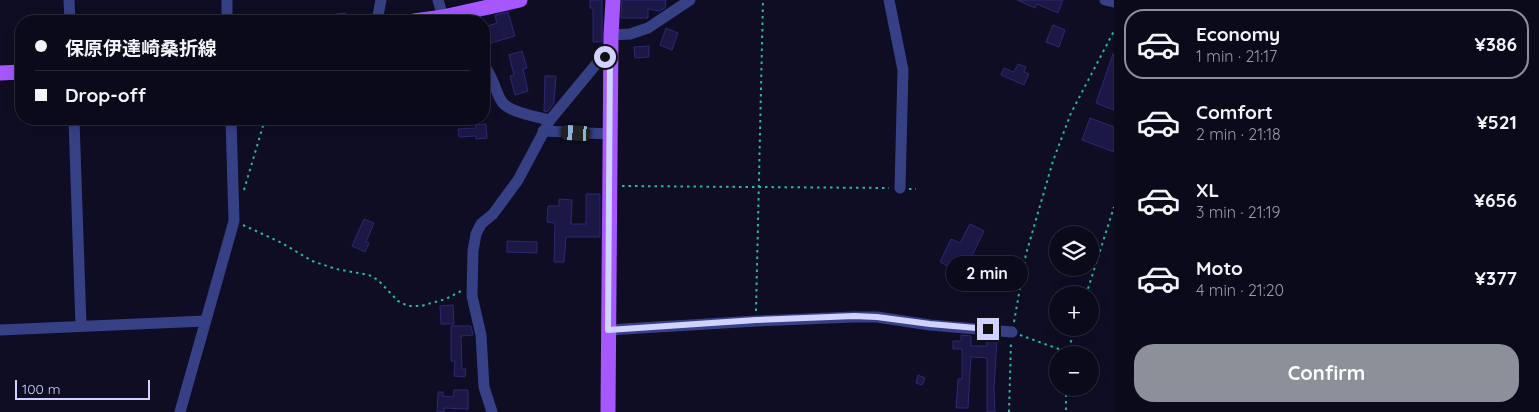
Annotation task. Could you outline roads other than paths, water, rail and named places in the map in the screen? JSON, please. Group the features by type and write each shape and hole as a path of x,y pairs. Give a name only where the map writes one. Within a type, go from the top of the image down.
{"main road":[{"path":"467,15 520,0"},
{"path":"608,412 610,55 613,0"},
{"path":"0,72 15,72"}],"street":[{"path":"69,0 70,15"},
{"path":"227,0 227,15"},
{"path":"377,15 381,0"},
{"path":"438,0 442,15"},
{"path":"611,35 630,34 648,28 690,0"},
{"path":"890,0 903,70 900,188"},
{"path":"1105,0 1114,2"},
{"path":"492,412 484,387 482,343 474,307 472,286 476,234 518,180 550,120 598,62 610,55"},
{"path":"490,74 501,101 508,108 550,120"},
{"path":"74,125 81,326"},
{"path":"180,412 204,321 234,220 231,125"},
{"path":"543,132 610,134"},
{"path":"608,330 756,320 877,317 1012,332"},
{"path":"0,330 204,321"}]}
